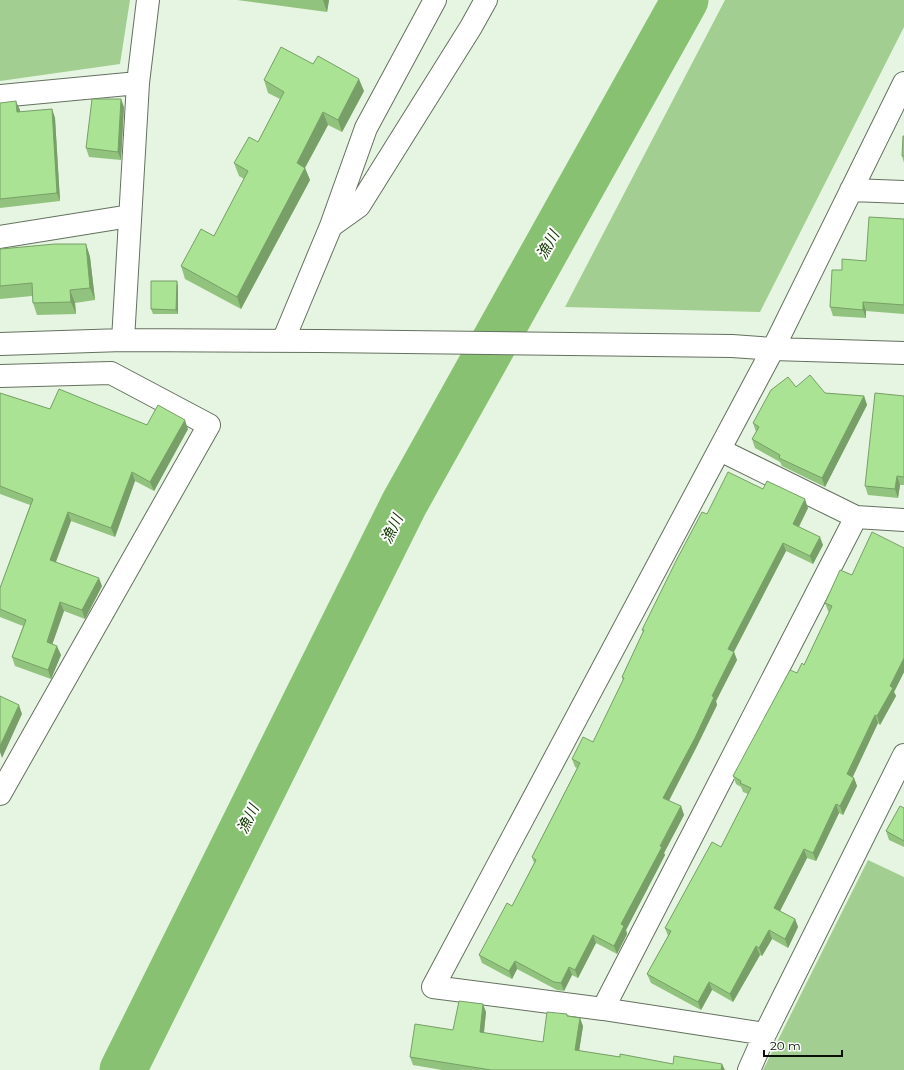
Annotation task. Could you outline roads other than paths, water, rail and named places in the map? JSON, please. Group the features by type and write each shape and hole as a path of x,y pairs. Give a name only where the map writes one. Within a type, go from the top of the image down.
{"street":[{"path":"123,340 138,83 148,0"},
{"path":"283,341 331,226 366,128 435,0"},
{"path":"331,226 359,206 471,27 486,0"},
{"path":"0,96 138,83"},
{"path":"765,1034 603,1009 433,987 773,349 904,83"},
{"path":"851,190 904,192"},
{"path":"0,237 130,216"},
{"path":"0,344 123,340 321,340 732,346 773,349 904,353"},
{"path":"0,376 111,373 209,425 2,786"},
{"path":"720,450 856,517 904,520"},
{"path":"603,1009 856,517"},
{"path":"750,1070 765,1034 902,763"}],"waterway":[{"name":"漁川","path":"123,1070 404,504 685,0"}]}
